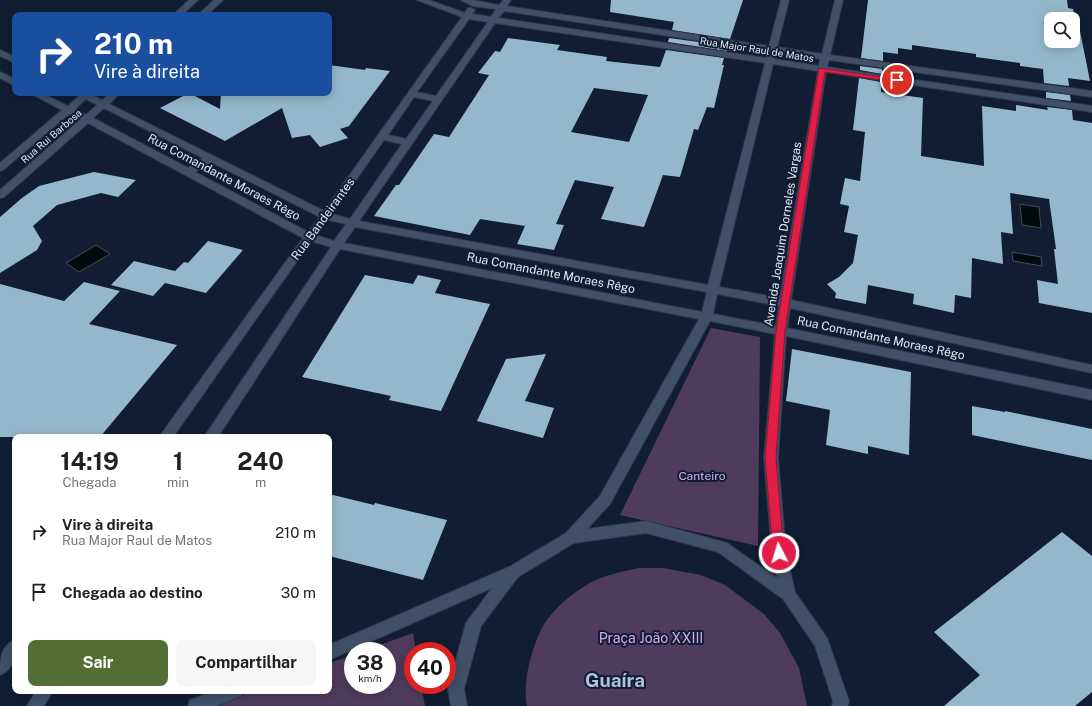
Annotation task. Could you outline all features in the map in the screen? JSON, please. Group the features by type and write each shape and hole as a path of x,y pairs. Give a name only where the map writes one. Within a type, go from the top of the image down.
{"street":[{"path":"181,12 194,0"},
{"path":"205,12 219,0"},
{"name":"Rua Major Raul de Matos","path":"421,0 467,16 1092,109"},
{"name":"Rua Major Raul de Matos","path":"465,0 504,4 628,27 825,57 1092,94"},
{"path":"332,652 513,572 571,537 605,500 706,317 785,0"},
{"name":"Avenida Joaquim Dorneles Vargas","path":"788,594 779,553 770,458 781,331 785,303 822,70 839,0"},
{"name":"Rua Bandeirantes","path":"168,434 309,237 326,216 478,2"},
{"path":"213,434 337,245 504,4"},
{"path":"620,39 628,27"},
{"path":"0,53 12,59"},
{"path":"0,75 12,81"},
{"path":"412,94 438,99"},
{"name":"Rua Comandante Moraes Rêgo","path":"40,96 88,119 309,237 337,245 781,331 1092,395"},
{"name":"Rua Rui Barbosa","path":"0,168 83,96"},
{"name":"Rua Comandante Moraes Rêgo","path":"89,96 326,216 352,223 785,303 1092,369"},
{"name":"Rua Rui Barbosa","path":"0,195 113,96"},
{"path":"381,138 408,142"},
{"path":"188,173 210,158"},
{"path":"571,537 646,527 722,546 788,594 822,643 842,704"},
{"path":"459,706 456,689 474,623 513,572"},
{"path":"0,668 12,651"},
{"path":"35,706 43,694"},
{"path":"196,706 227,694"}],"green space":[{"name":"Canteiro","path":"711,328 760,337 758,546 620,515"},
{"name":"Praça João XXIII","path":"638,568 663,568 701,575 725,585 764,614 780,633 799,668 807,706 527,706 526,687 529,665 539,634 547,620 569,597 594,581 612,574"},
{"path":"413,633 414,642 404,642 404,694 423,694 425,706 212,706 245,694 332,694 332,662 344,658 344,694 396,694 396,642 388,642"}],"shaded area":[{"path":"1020,204 1039,207 1041,228 1022,225"},
{"path":"96,245 110,254 79,272 66,263"},
{"path":"1012,252 1041,257 1042,266 1013,261"}],"building":[{"path":"611,0 743,0 730,39 672,30 674,22 610,12"},
{"path":"868,0 1067,0 1068,8 1073,9 1074,12 1044,12 1044,48 1080,48 1080,31 1090,81 1068,78 1069,86 1044,83 1043,69 1020,66 1020,63 976,57 976,54 912,45 912,50 898,48 898,54 883,52 883,61 861,58"},
{"path":"508,38 560,45 557,50 607,57 606,61 660,67 666,50 724,58 722,65 724,65 714,108 707,107 698,130 694,129 680,177 663,175 644,227 601,219 614,187 575,180 556,224 564,225 554,250 517,244 525,226 480,219 470,235 374,216 396,185 399,185 434,134 449,137 489,75 478,73 495,51 500,52","holes":["594,88 648,95 629,142 571,132"]},
{"path":"669,38 728,46 727,51 668,42"},
{"path":"332,65 365,70 366,68 390,71 349,126 340,129 348,138 320,147 310,135 292,138 282,108 225,141 160,108 183,96 195,96 220,109 221,96 332,96"},
{"path":"860,66 882,69 882,74 860,70"},
{"path":"859,78 881,82 881,92 923,98 921,156 984,166 982,106 1016,111 1016,105 1048,110 1047,107 1072,110 1073,120 1092,123 1092,313 1039,303 1037,280 1058,284 1054,249 1056,249 1049,199 1010,193 1013,234 1001,232 1003,264 972,258 971,298 955,295 954,313 913,304 914,294 868,285 866,304 835,298 836,293 827,284 839,277 853,263 858,235 844,232 849,206 840,204 845,178 860,181 865,132 853,130"},
{"path":"1046,92 1070,95 1071,101 1046,98"},
{"path":"94,172 136,180 118,197 101,193 57,205 33,226 42,241 37,250 0,273 0,217 39,186"},
{"path":"208,241 243,250 206,293 165,283 153,296 111,285 134,261 175,271 184,262 188,263"},
{"path":"365,275 413,284 418,275 441,280 435,293 490,304 441,411 389,400 391,396 302,377"},
{"path":"84,282 120,291 89,324 177,345 103,434 12,434 12,437 0,437 0,284 64,301"},
{"path":"792,349 911,372 909,455 868,446 868,454 826,445 830,410 786,401"},
{"path":"546,354 525,401 554,408 543,438 477,421 506,359"},
{"path":"972,406 1005,411 1092,429 1092,460 972,435"},
{"path":"332,495 447,520 423,580 332,557"},
{"path":"1062,532 1092,556 1092,692 1075,706 944,706 980,675 934,632"}],"district":[{"name":"Guaíra","path":"615,680"}],"route":[{"path":"779,553 770,458 781,331 822,70 897,80"}]}
